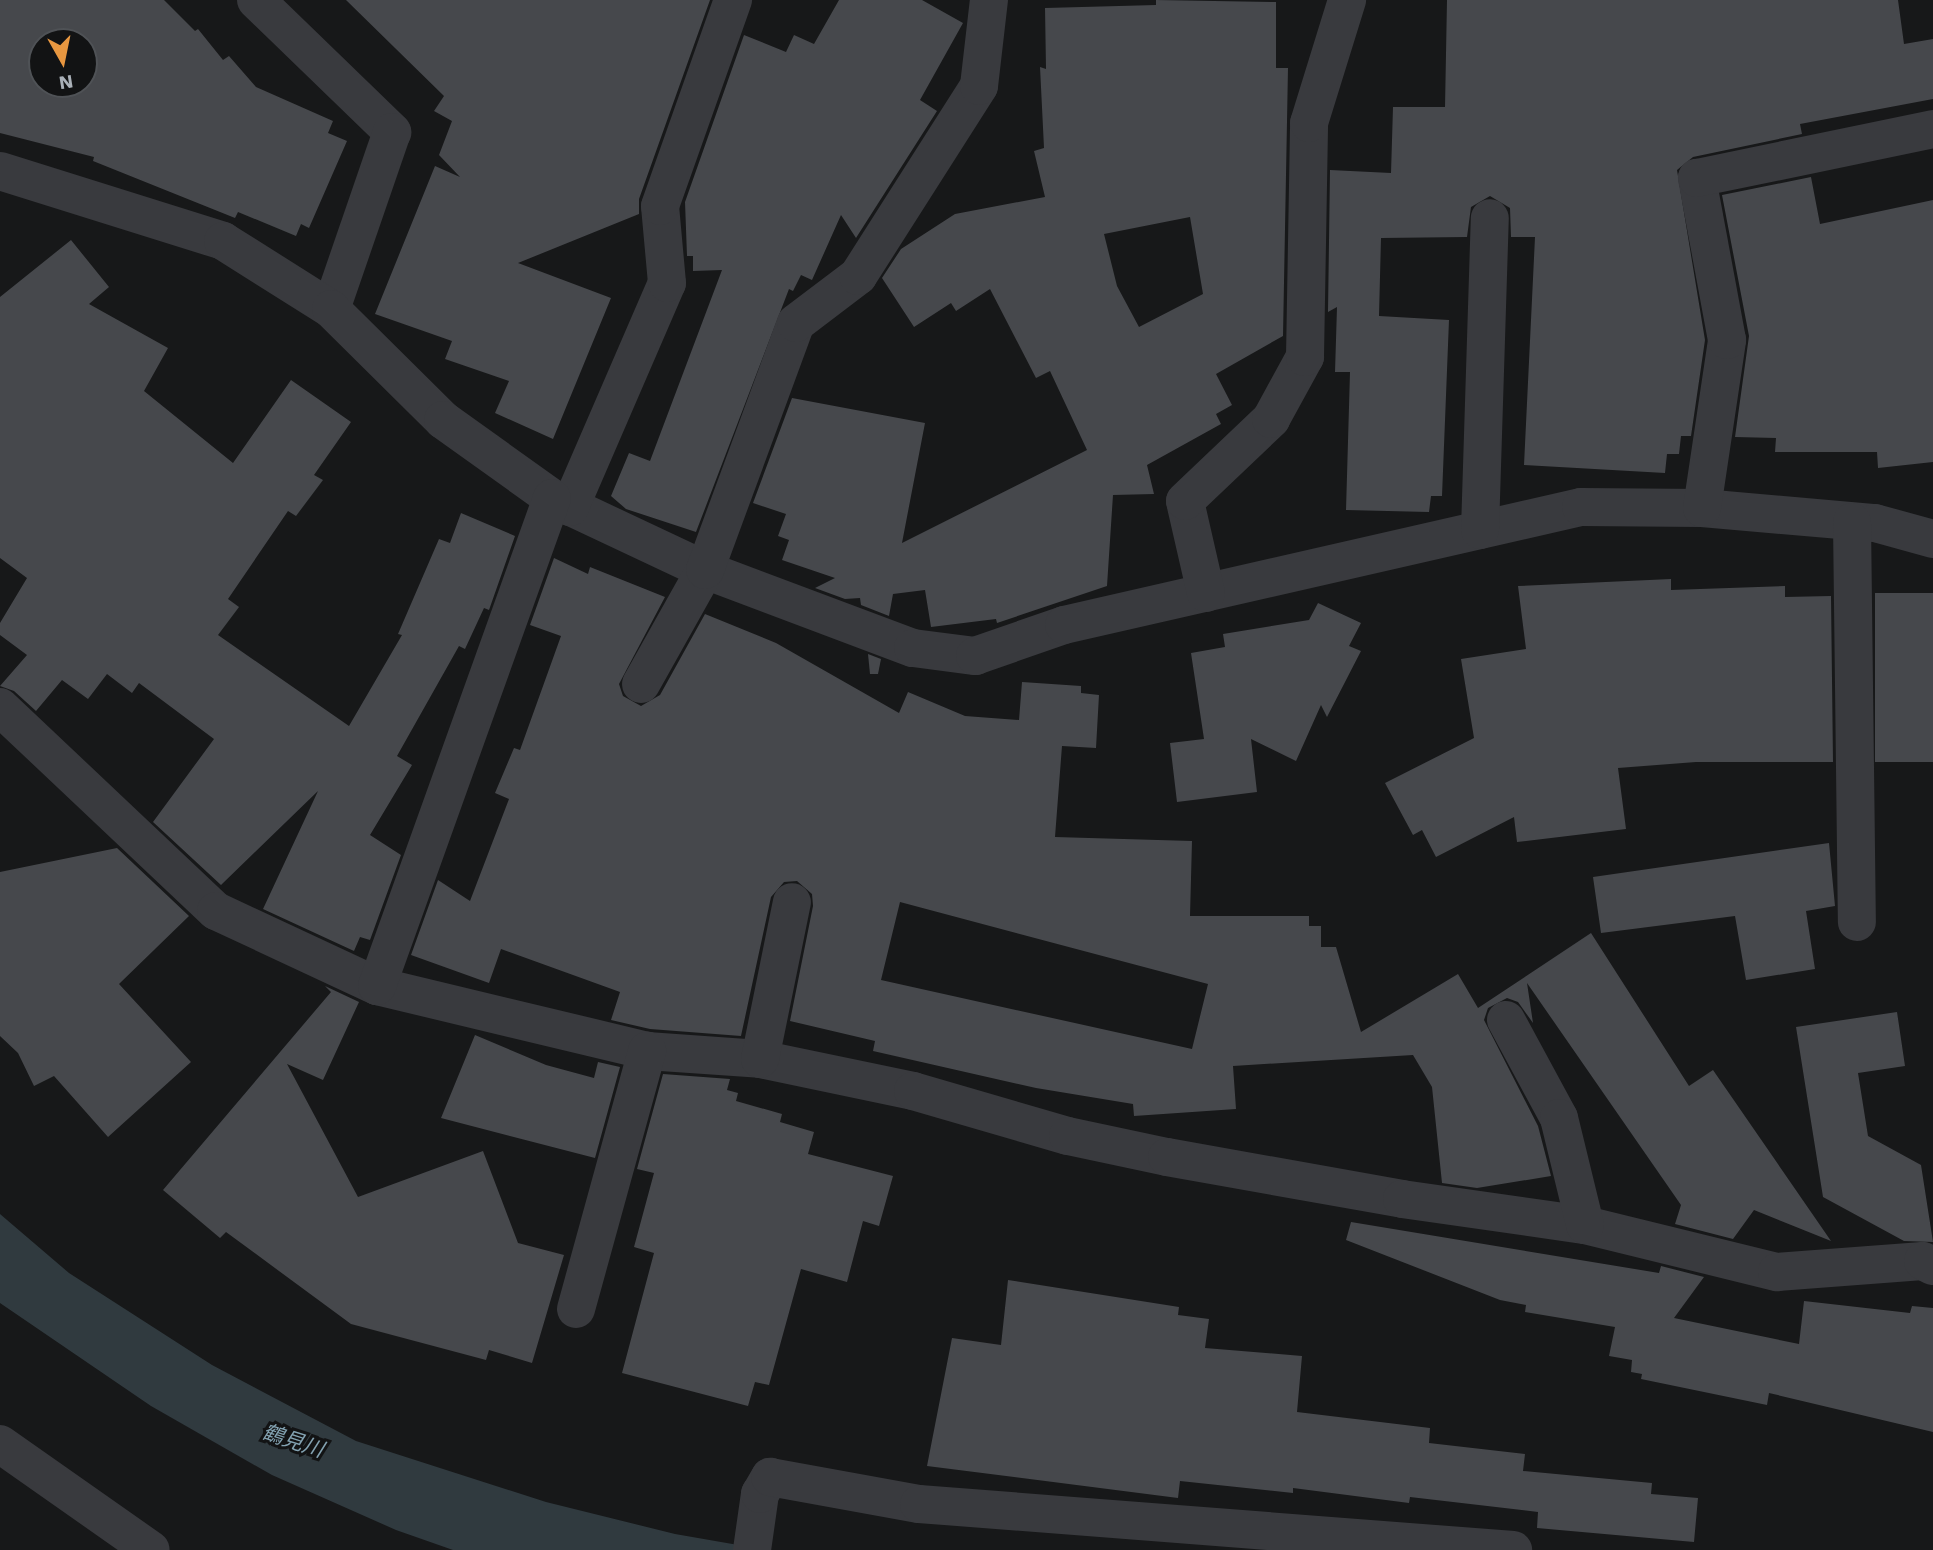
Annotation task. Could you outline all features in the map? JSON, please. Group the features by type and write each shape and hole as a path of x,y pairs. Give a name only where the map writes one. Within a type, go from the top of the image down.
{"street":[{"path":"256,0 392,132 331,309"},
{"path":"377,986 561,502 667,283 660,206 733,0"},
{"path":"641,684 705,570 796,323 858,276 979,86 989,0"},
{"path":"1206,593 1185,501 1271,419 1306,357 1309,123 1347,0"},
{"path":"1702,508 1727,340 1698,178 1933,129"},
{"path":"0,171 223,241 331,309 443,420 561,502 705,570 913,648 975,656 1064,625 1581,507 1702,508 1852,522 1933,539"},
{"path":"1480,530 1490,218"},
{"path":"1852,522 1857,922"},
{"path":"0,707 216,911 377,986 646,1051 760,1059 913,1090 1068,1136 1167,1157 1402,1199 1585,1225 1777,1272 1923,1261 1933,1266"},
{"path":"760,1059 792,902"},
{"path":"1506,1020 1559,1118 1585,1225"},
{"path":"576,1309 646,1051"},
{"path":"0,1444 151,1550"},
{"path":"752,1550 760,1494 770,1477 919,1504 1513,1550"}],"water":[{"name":"鶴見川","path":"0,1214 69,1273 212,1365 356,1441 546,1502 675,1534 767,1550 453,1550 396,1530 272,1475 151,1406 0,1303"}],"building":[{"path":"0,0 164,0 195,31 198,29 223,60 229,56 256,87 333,121 328,133 347,141 309,228 301,224 296,236 238,212 235,218 93,161 94,157 0,133"},
{"path":"346,0 710,0 639,199 639,214 518,263 611,298 553,439 495,413 509,381 445,359 452,341 375,314 435,166 460,177 439,155 452,121 434,111 444,96"},
{"path":"839,0 922,0 963,23 920,100 937,111 856,238 841,215 812,280 801,275 793,291 789,289 696,532 626,509 611,496 629,453 650,461 722,270 693,271 693,256 687,256 685,202 744,35 786,52 794,35 814,44"},
{"path":"1156,0 1276,2 1276,68 1288,68 1283,336 1216,374 1232,405 1216,414 1221,424 1147,465 1154,494 1113,495 1107,586 997,623 996,619 931,627 925,590 893,594 889,616 861,605 860,598 845,599 815,588 835,578 782,560 789,540 778,536 786,514 753,503 792,398 925,423 902,543 1087,450 1050,371 1036,378 990,289 956,311 951,303 914,327 882,278 901,249 955,214 1045,197 1034,151 1044,148 1040,67 1046,69 1045,8 1156,5","holes":["1190,217 1203,294 1139,327 1117,286 1104,234"]},
{"path":"1447,0 1898,0 1904,44 1933,39 1933,99 1800,124 1802,134 1693,157 1677,170 1705,340 1691,436 1681,436 1679,454 1667,454 1665,473 1524,465 1535,237 1511,237 1510,208 1490,196 1471,207 1467,237 1381,238 1379,316 1449,320 1442,496 1431,496 1429,512 1346,510 1350,372 1335,372 1337,307 1328,312 1330,170 1391,173 1393,107 1445,107"},
{"path":"1811,177 1820,224 1933,200 1933,462 1878,468 1877,452 1775,452 1776,438 1735,437 1749,336 1722,195"},
{"path":"71,240 109,287 89,304 168,348 144,391 233,463 291,380 351,422 314,475 323,480 296,516 288,511 228,599 239,607 218,635 349,726 402,635 398,634 439,539 450,543 461,513 515,536 489,610 484,608 465,649 459,646 397,756 412,765 370,835 401,855 370,940 360,937 354,951 263,909 318,791 221,885 153,822 214,739 139,683 132,693 107,674 88,699 62,680 36,711 14,691 0,686 27,655 0,635 0,623 27,578 0,558 0,297"},
{"path":"554,558 588,574 590,567 665,597 619,684 623,696 641,706 660,695 705,614 776,643 899,713 908,692 965,716 1019,720 1022,682 1081,686 1081,693 1099,695 1096,748 1062,746 1055,837 1192,841 1190,916 1309,916 1309,926 1321,926 1321,947 1336,947 1361,1032 1458,974 1478,1008 1591,933 1689,1086 1713,1070 1831,1241 1754,1210 1733,1239 1675,1224 1681,1205 1527,983 1533,1023 1518,1002 1507,998 1488,1008 1484,1020 1538,1126 1551,1176 1477,1188 1442,1183 1432,1087 1413,1055 1233,1066 1236,1109 1134,1116 1133,1104 1036,1088 873,1051 875,1041 790,1021 813,906 812,894 797,881 784,882 771,897 741,1036 650,1029 611,1020 620,992 501,949 489,983 411,955 438,880 470,901 509,799 495,793 514,748 520,750 561,636 530,625","holes":["900,902 1208,984 1192,1049 881,980"]},
{"path":"1671,579 1671,590 1785,586 1785,597 1831,596 1833,762 1696,762 1618,768 1626,829 1517,842 1514,817 1436,857 1422,830 1413,835 1385,783 1474,738 1461,659 1526,649 1518,586"},
{"path":"1875,593 1933,593 1933,762 1875,762"},
{"path":"1318,603 1361,623 1349,646 1361,651 1327,717 1321,705 1296,761 1251,739 1257,792 1177,802 1170,743 1204,739 1191,653 1225,647 1223,634 1309,620"},
{"path":"868,654 881,659 878,674 870,674"},
{"path":"1829,843 1835,906 1806,911 1815,969 1746,980 1735,916 1601,933 1593,877"},
{"path":"117,848 189,916 119,984 191,1062 108,1137 54,1076 34,1086 18,1053 0,1036 0,872"},
{"path":"325,986 359,1002 323,1080 287,1064 358,1197 483,1151 518,1243 564,1255 532,1363 489,1350 486,1360 351,1324 226,1232 220,1238 163,1190 331,992"},
{"path":"1897,1012 1905,1066 1858,1073 1868,1136 1921,1165 1933,1242 1904,1241 1823,1197 1796,1027"},
{"path":"475,1035 546,1065 594,1078 598,1062 620,1067 595,1158 441,1118"},
{"path":"663,1074 730,1079 727,1090 738,1093 736,1101 782,1114 780,1122 814,1132 808,1154 893,1176 879,1226 863,1221 847,1282 801,1269 769,1385 755,1382 748,1406 622,1373 654,1253 634,1247 654,1173 637,1169"},
{"path":"1351,1222 1659,1273 1661,1266 1704,1277 1674,1318 1799,1344 1804,1301 1910,1313 1912,1306 1933,1308 1933,1432 1769,1393 1767,1405 1641,1379 1642,1374 1631,1372 1632,1360 1609,1356 1615,1327 1525,1312 1526,1305 1500,1300 1346,1240"},
{"path":"1008,1280 1179,1307 1178,1315 1209,1319 1205,1348 1302,1356 1297,1412 1430,1428 1429,1443 1525,1454 1523,1471 1652,1483 1651,1494 1698,1498 1694,1542 1537,1528 1538,1512 1410,1497 1409,1503 1293,1488 1293,1493 1180,1481 1178,1498 927,1466 952,1338 1001,1345"}]}
